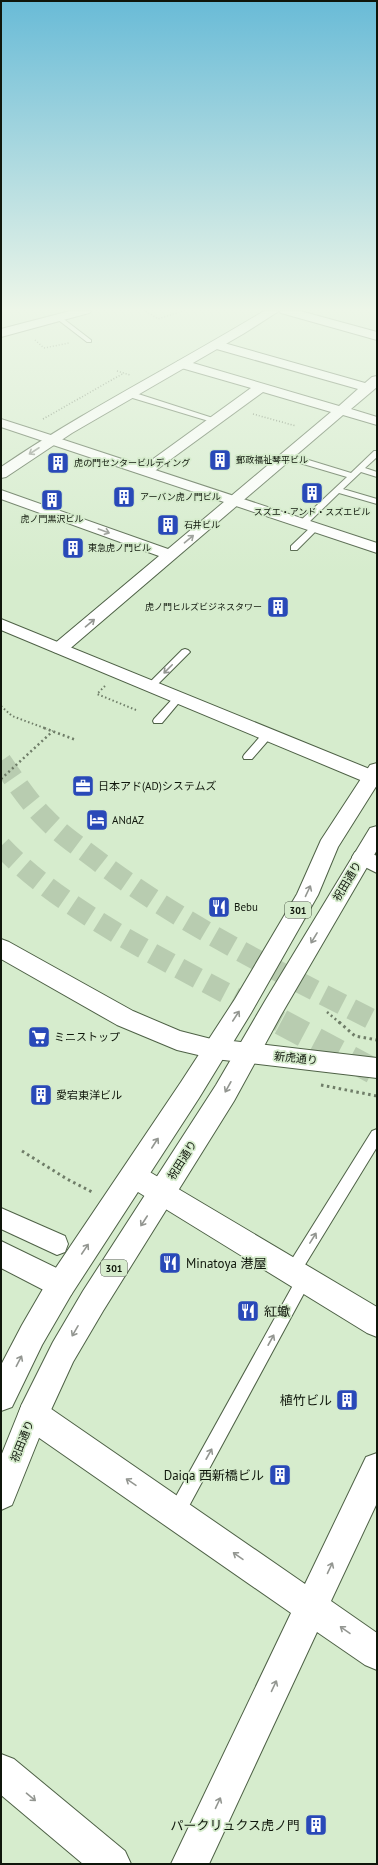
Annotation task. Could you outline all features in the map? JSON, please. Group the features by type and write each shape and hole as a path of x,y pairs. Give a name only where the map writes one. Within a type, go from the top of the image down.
{"main road":[{"path":"20,444 94,398"},
{"path":"1,474 52,440 122,398"},
{"path":"147,470 246,398"},
{"path":"299,398 377,421"},
{"path":"60,648 355,398"},
{"path":"1,423 147,470 377,548"},
{"path":"1,494 171,555"},
{"path":"1,624 268,734 375,776"},
{"name":"301","path":"1,1396 32,1335 61,1285 134,1176 214,1049 243,1006 307,895 328,845 375,776"},
{"name":"祝田通り","path":"1,1494 33,1415 63,1352 93,1301 224,1093 247,1053 369,861 377,833"},
{"name":"新虎通り","path":"2,949 125,1018 177,1040 214,1049 377,1068"},
{"path":"134,1176 377,1323"},
{"path":"1,1254 61,1285"},
{"path":"33,1415 377,1653"},
{"path":"190,1864 377,1468"},
{"path":"1,1772 112,1864"}],"street":[{"path":"1,1218 56,1244"}],"lane":[{"path":"142,398 215,420"},
{"path":"294,548 309,525 338,490 377,452"},
{"path":"286,456 352,476"},
{"path":"359,469 377,475"},
{"path":"338,490 377,502"},
{"path":"151,686 185,652"},
{"path":"158,721 179,697"},
{"path":"248,757 268,734"},
{"path":"176,1513 298,1275 377,1135"}],"path":[{"path":"41,420 84,398"},
{"path":"232,408 316,432"},
{"path":"109,683 97,694 136,710"},
{"path":"1,706 12,716 76,740"},
{"path":"1,778 53,731"},
{"path":"327,1012 355,1036 377,1040"},
{"path":"321,1085 377,1096"},
{"path":"22,1151 67,1179 92,1192"}],"tunnel":[{"path":"1,761 27,798 58,831 134,887 236,949 377,1022"},
{"path":"1,846 44,885 92,918 164,960 283,1023"},
{"path":"281,1022 377,1073"}],"place":[{"name":"郵政福祉琴平ビル","path":"220,460"},
{"name":"虎の門センタービルディング","path":"58,463"},
{"name":"スズエ・アンド・スズエビル","path":"312,493"},
{"name":"アーバン虎ノ門ビル","path":"124,497"},
{"name":"虎ノ門黒沢ビル","path":"52,500"},
{"name":"石井ビル","path":"168,525"},
{"name":"東急虎ノ門ビル","path":"73,548"},
{"name":"虎ノ門ヒルズビジネスタワー","path":"278,607"},
{"name":"日本アド(AD)システムズ","path":"83,786"},
{"name":"ANdAZ","path":"97,820"},
{"name":"Bebu","path":"219,907"},
{"name":"ミニストップ","path":"39,1037"},
{"name":"愛宕東洋ビル","path":"41,1095"},
{"name":"Minatoya 港屋","path":"170,1263"},
{"name":"紅蠍","path":"248,1311"},
{"name":"植竹ビル","path":"347,1400"},
{"name":"Daiqa 西新橋ビル","path":"280,1475"},
{"name":"パークリュクス虎ノ門","path":"316,1825"}]}
